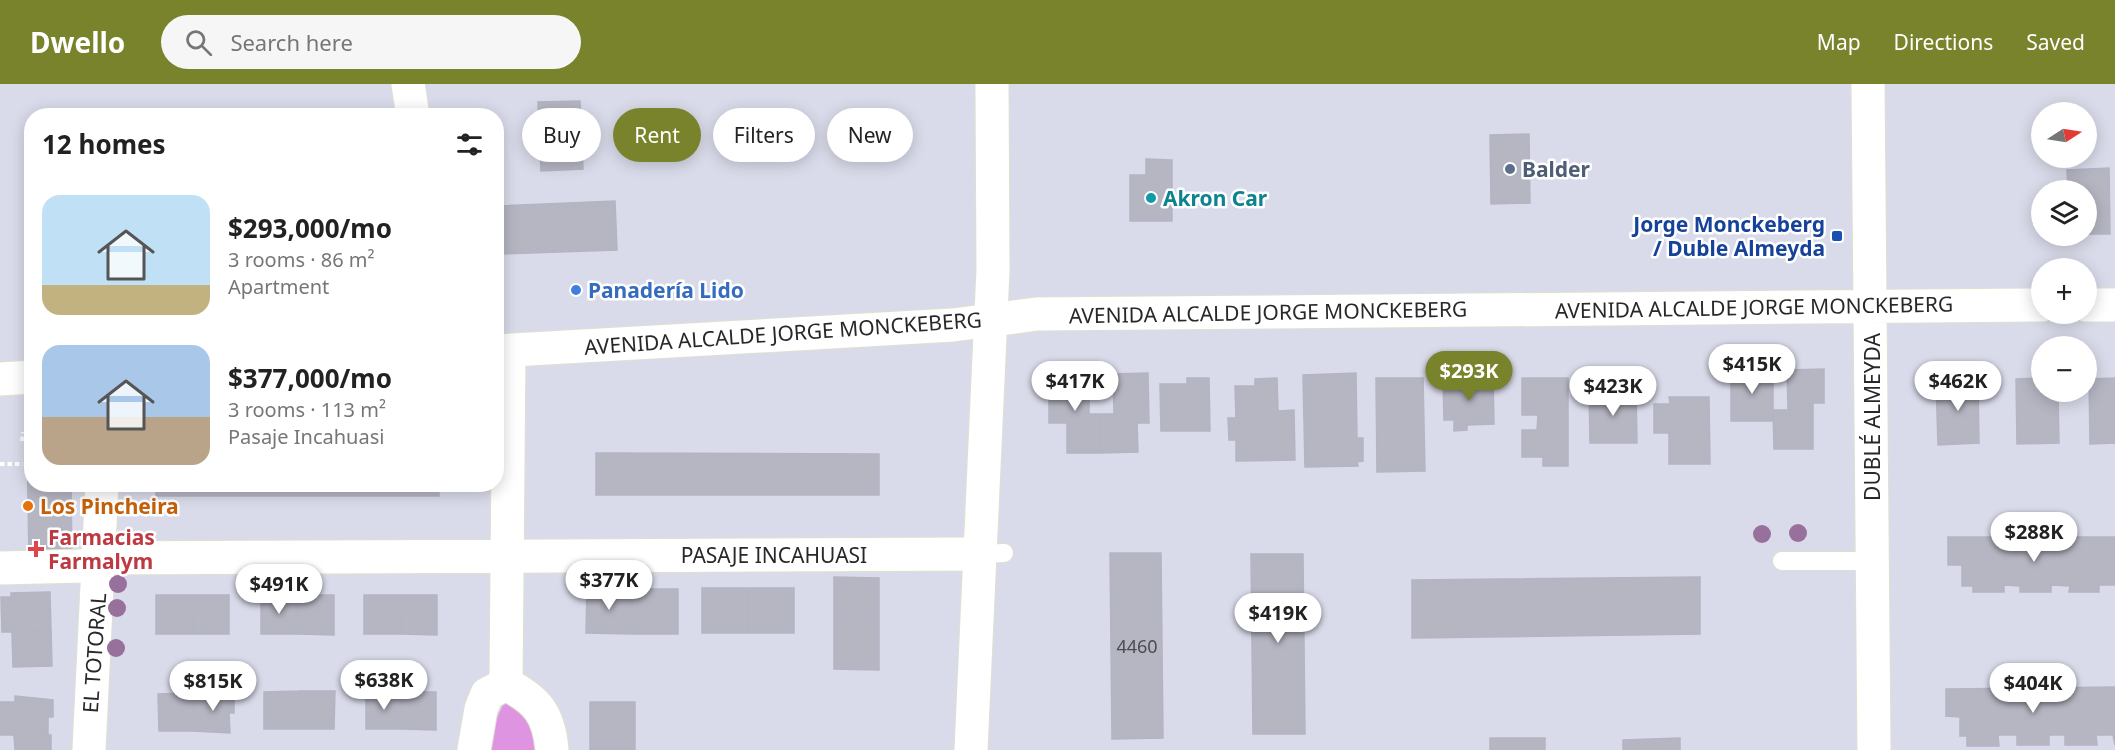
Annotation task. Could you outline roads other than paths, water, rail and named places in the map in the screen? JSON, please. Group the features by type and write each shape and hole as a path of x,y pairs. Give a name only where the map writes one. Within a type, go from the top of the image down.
{"main road":[{"path":"408,84 412,108"},
{"path":"971,750 992,554 992,84"},
{"name":"DUBLÉ ALMEYDA","path":"1868,84 1874,750"},
{"name":"AVENIDA ALCALDE JORGE MONCKEBERG","path":"504,351 953,325 1037,314 2031,305"},
{"path":"2097,305 2115,305"},
{"path":"0,379 24,378"},
{"path":"504,402 507,556 506,684"},
{"name":"EL TOTORAL","path":"89,750 91,562 101,492"},
{"name":"PASAJE INCAHUASI","path":"0,568 91,562 507,556 992,554"},
{"path":"474,750 481,709 487,694 506,684"},
{"path":"506,684 530,697 541,711 550,728 552,750"}],"lane":[{"path":"1782,561 1872,561"}],"place":[{"name":"Balder","path":"1510,169"},
{"name":"Akron Car","path":"1151,198"},
{"name":"Jorge Monckeberg / Duble Almeyda","path":"1837,236"},
{"name":"Panadería Lido","path":"576,290"},
{"name":"Los Pincheira","path":"28,506"},
{"name":"Farmacias Farmalym","path":"36,549"}]}
